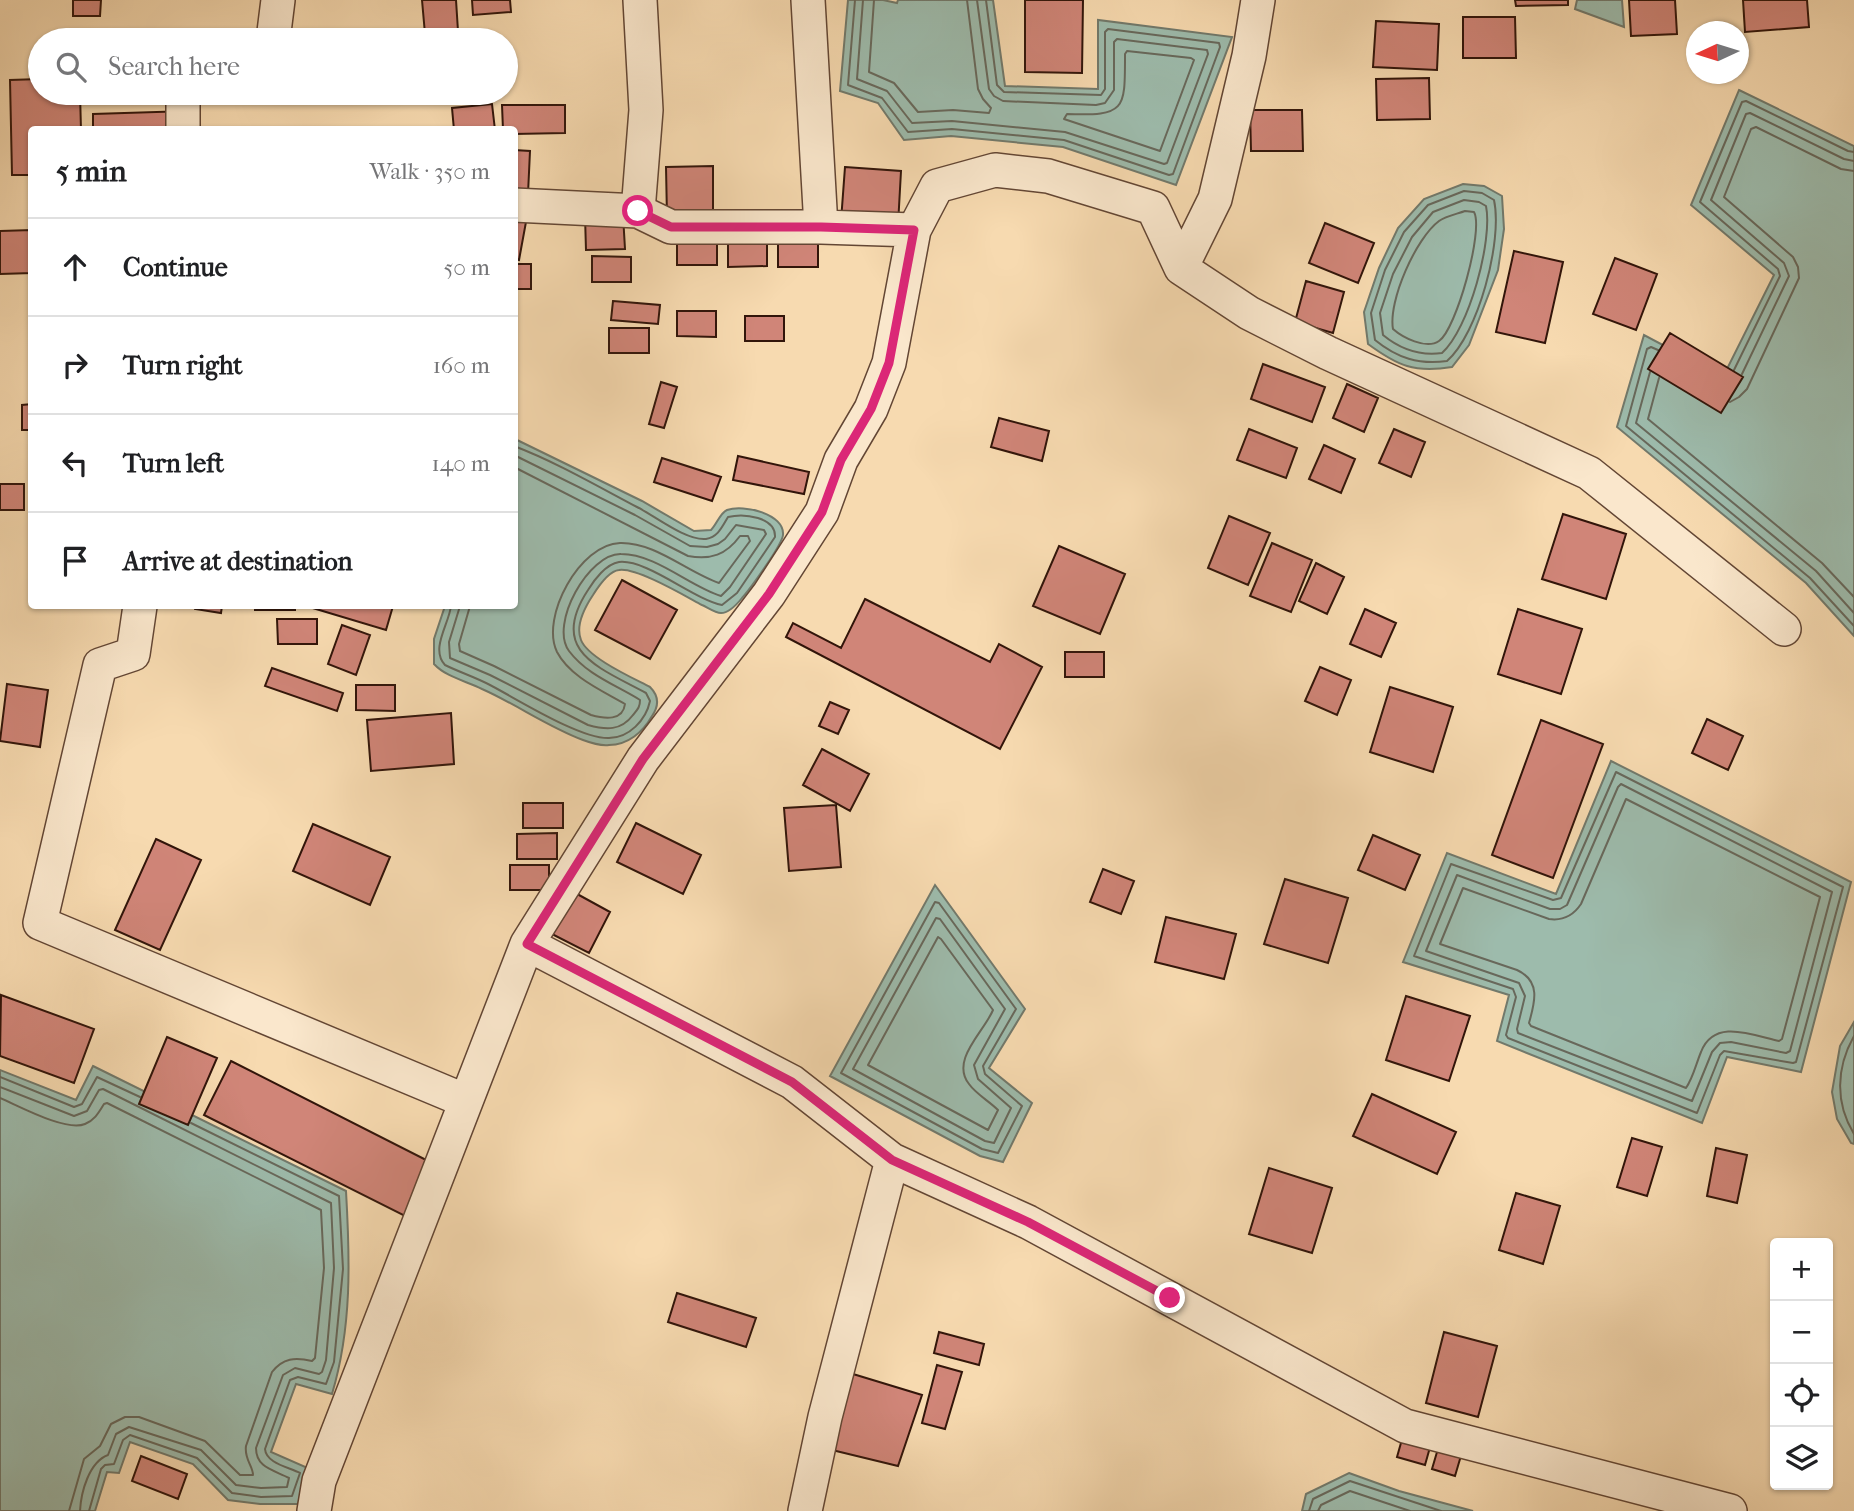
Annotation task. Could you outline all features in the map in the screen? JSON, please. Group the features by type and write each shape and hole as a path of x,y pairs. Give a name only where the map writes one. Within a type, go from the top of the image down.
{"street":[{"path":"274,28 278,0"},
{"path":"638,211 646,110 640,0"},
{"path":"807,0 821,227"},
{"path":"1181,268 1214,200 1249,56 1258,0"},
{"path":"183,105 183,126"},
{"path":"314,1511 319,1481 527,944 643,759 769,594 822,512 841,460 871,409 889,363 914,230 937,186 995,170 1048,176 1153,208 1181,268 1248,313 1328,353 1589,473 1784,629"},
{"path":"518,205 638,211 671,227 914,230"},
{"path":"140,609 133,654 100,665 40,923 466,1101"},
{"path":"527,944 792,1082 892,1160 1028,1222 1405,1426 1730,1511"},
{"path":"805,1511 825,1417 892,1160"}],"water":[{"path":"848,0 883,0 897,3 898,0 993,0 1005,86 1098,89 1098,20 1232,37 1176,185 1063,147 951,136 904,140 878,103 840,91"},
{"path":"1577,0 1622,0 1624,27 1575,9"},
{"path":"1739,90 1854,146 1854,636 1806,583 1617,427 1644,335 1723,377 1774,275 1691,205"},
{"path":"1463,184 1484,186 1502,196 1504,229 1498,270 1469,345 1452,367 1427,369 1398,363 1368,344 1364,312 1379,268 1398,228 1424,199"},
{"path":"518,440 642,501 694,531 711,530 725,511 734,508 762,512 771,516 782,528 781,540 765,567 738,602 724,613 714,611 660,583 627,570 611,573 598,588 582,616 579,628 581,640 592,654 650,687 657,701 656,709 648,722 639,732 622,743 599,745 570,735 495,695 450,676 434,664 434,639 444,609 518,609"},
{"path":"1611,761 1851,882 1801,1072 1727,1057 1702,1123 1497,1041 1509,995 1403,962 1447,853 1556,894"},
{"path":"935,885 1025,1009 989,1068 1032,1103 1003,1162 980,1156 830,1076"},
{"path":"1854,1022 1854,1144 1837,1119 1832,1092 1840,1046"},
{"path":"93,1066 346,1191 348,1293 343,1344 332,1394 296,1384 271,1452 310,1469 298,1504 260,1504 228,1500 193,1464 130,1442 119,1473 107,1472 95,1511 0,1511 0,1070 76,1100"},
{"path":"1349,1473 1399,1491 1473,1511 1302,1511 1306,1494"}],"building":[{"path":"73,0 101,0 100,16 73,16"},
{"path":"422,0 456,0 458,28 424,28"},
{"path":"472,0 510,0 511,12 473,15"},
{"path":"1025,0 1083,0 1082,73 1025,72"},
{"path":"1515,0 1568,0 1568,5 1516,6"},
{"path":"1629,0 1675,0 1677,34 1631,36"},
{"path":"1743,0 1807,0 1809,27 1749,32 1749,21 1744,21"},
{"path":"1463,17 1515,17 1516,58 1463,58"},
{"path":"1376,21 1439,24 1437,70 1373,67"},
{"path":"1429,78 1430,119 1377,120 1376,79"},
{"path":"28,79 28,105 80,105 81,126 28,126 28,175 12,175 10,80"},
{"path":"492,105 495,126 454,126 452,108"},
{"path":"502,105 565,105 565,133 518,134 518,126 503,126"},
{"path":"1250,110 1302,110 1303,151 1251,151"},
{"path":"188,111 188,126 93,126 93,114"},
{"path":"518,150 530,151 528,194 518,193"},
{"path":"713,166 713,216 667,217 666,167"},
{"path":"845,167 901,171 898,225 841,221"},
{"path":"518,210 528,211 518,260"},
{"path":"623,215 625,249 586,250 585,216"},
{"path":"1325,223 1374,243 1358,283 1309,263"},
{"path":"28,230 28,273 0,274 0,231"},
{"path":"677,240 717,240 717,265 677,265"},
{"path":"728,241 767,241 767,266 728,267"},
{"path":"778,242 818,242 818,267 778,267"},
{"path":"1514,251 1563,262 1545,343 1496,332"},
{"path":"592,256 631,257 631,282 592,282"},
{"path":"1615,258 1657,274 1636,330 1593,314"},
{"path":"518,264 531,264 531,289 518,289"},
{"path":"1306,281 1344,292 1333,333 1295,322"},
{"path":"613,301 660,305 658,324 611,320"},
{"path":"677,311 716,311 716,337 677,336"},
{"path":"745,316 784,316 784,341 745,341"},
{"path":"609,328 649,328 649,353 609,353"},
{"path":"1670,333 1743,377 1721,413 1648,369"},
{"path":"1263,364 1325,387 1312,422 1251,399"},
{"path":"661,382 677,387 664,428 649,424"},
{"path":"1347,384 1378,398 1364,432 1333,418"},
{"path":"28,404 28,430 22,430 22,405"},
{"path":"999,418 1049,431 1042,461 991,447"},
{"path":"1249,429 1297,448 1286,478 1237,460"},
{"path":"1394,429 1425,442 1411,477 1379,463"},
{"path":"1324,445 1355,459 1341,493 1309,479"},
{"path":"738,456 809,472 804,494 733,480"},
{"path":"662,458 721,477 712,501 654,482"},
{"path":"0,484 24,484 24,510 0,510"},
{"path":"1563,514 1626,534 1606,599 1542,579"},
{"path":"1229,516 1270,533 1248,585 1208,568"},
{"path":"1272,543 1312,560 1291,612 1250,596"},
{"path":"1059,546 1125,574 1100,634 1033,606"},
{"path":"1316,563 1344,577 1327,614 1299,601"},
{"path":"622,580 677,610 650,659 595,630"},
{"path":"865,599 990,662 999,644 1042,667 1000,749 786,637 793,623 841,648"},
{"path":"195,609 222,609 221,613"},
{"path":"255,609 295,609 295,610"},
{"path":"316,609 392,609 386,630"},
{"path":"1365,609 1396,623 1381,657 1350,644"},
{"path":"1518,609 1582,629 1561,694 1498,674"},
{"path":"277,619 317,619 317,644 278,644"},
{"path":"342,625 370,635 356,675 328,664"},
{"path":"1065,652 1104,652 1104,677 1065,677"},
{"path":"1320,667 1351,680 1337,715 1305,701"},
{"path":"272,668 343,693 337,711 265,686"},
{"path":"7,684 48,690 40,747 0,741"},
{"path":"356,685 395,685 395,711 356,710"},
{"path":"1390,687 1453,707 1433,772 1370,752"},
{"path":"830,702 849,710 838,734 819,726"},
{"path":"451,713 454,764 371,771 367,720"},
{"path":"1707,719 1743,736 1728,770 1692,753"},
{"path":"1541,720 1603,744 1553,878 1492,855"},
{"path":"822,749 869,774 850,811 803,785"},
{"path":"523,803 563,803 563,828 523,828"},
{"path":"836,805 841,867 789,871 784,808"},
{"path":"636,823 701,855 683,894 617,862"},
{"path":"313,824 390,857 370,905 293,871"},
{"path":"557,833 557,859 517,859 517,834"},
{"path":"1373,835 1420,855 1405,890 1358,870"},
{"path":"156,839 201,860 160,950 115,930"},
{"path":"510,865 549,865 549,890 510,890"},
{"path":"1103,869 1134,881 1121,914 1090,902"},
{"path":"1285,879 1348,898 1328,963 1264,944"},
{"path":"568,889 610,912 589,953 546,931"},
{"path":"1166,917 1236,934 1224,979 1155,962"},
{"path":"1,995 94,1029 74,1083 0,1056"},
{"path":"1406,996 1470,1016 1449,1081 1386,1060"},
{"path":"167,1037 217,1058 188,1125 139,1104"},
{"path":"231,1061 438,1166 411,1219 204,1115"},
{"path":"1372,1094 1456,1132 1437,1174 1353,1136"},
{"path":"1632,1138 1662,1147 1647,1196 1617,1187"},
{"path":"1716,1148 1747,1155 1737,1203 1707,1196"},
{"path":"1269,1168 1332,1188 1312,1253 1249,1234"},
{"path":"1516,1193 1560,1206 1543,1264 1499,1250"},
{"path":"677,1293 756,1318 746,1347 668,1322"},
{"path":"939,1332 984,1344 979,1365 934,1353"},
{"path":"1444,1332 1497,1346 1478,1417 1426,1403"},
{"path":"937,1365 962,1372 945,1429 922,1423"},
{"path":"853,1374 922,1395 898,1466 832,1450"},
{"path":"1406,1425 1434,1433 1425,1465 1397,1457"},
{"path":"1442,1435 1465,1442 1455,1476 1432,1469"},
{"path":"141,1456 187,1474 178,1499 132,1481"}],"route":[{"path":"638,211 671,227 914,230 889,363 871,409 841,460 822,512 769,594 643,759 527,944 792,1082 892,1160 1028,1222 1170,1298"}]}
